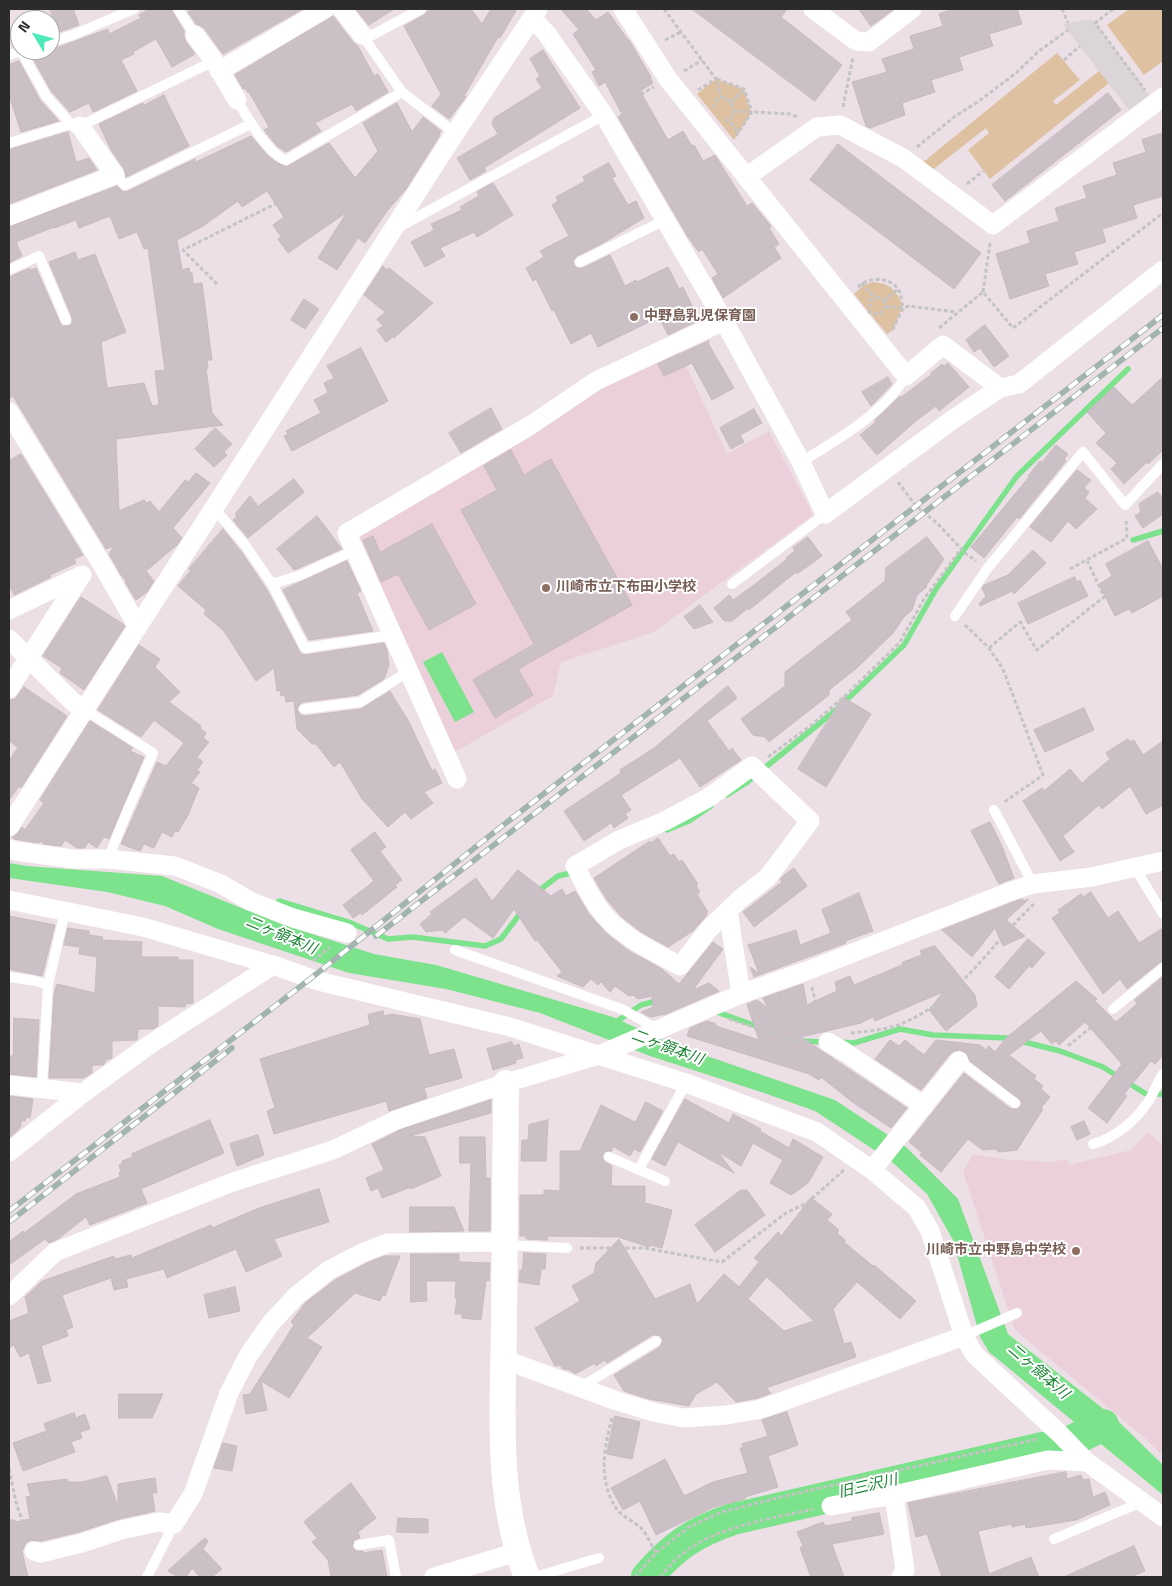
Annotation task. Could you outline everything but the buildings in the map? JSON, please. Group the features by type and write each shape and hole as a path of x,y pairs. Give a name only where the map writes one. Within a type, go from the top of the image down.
{"street":[{"path":"217,66 325,9"},
{"path":"342,9 364,37"},
{"path":"623,9 675,76 746,177 906,376 943,345 1000,388"},
{"path":"813,9 856,41 869,42 912,9"},
{"path":"9,827 455,133 535,14 604,115 724,321 826,514 952,420 1000,388 1019,384 1163,270"},
{"path":"195,35 217,66 237,100"},
{"path":"746,177 817,127 840,125 904,158 992,226 1157,91"},
{"path":"9,216 115,175 76,125"},
{"path":"457,779 347,533 530,425 596,382 724,321"},
{"path":"9,412 138,627"},
{"path":"9,610 81,576 100,561"},
{"path":"9,688 81,576"},
{"path":"9,639 73,702 85,710"},
{"path":"752,766 810,821 768,877 740,899 709,929 680,966 636,942 611,922 598,907 575,866 619,840 665,821 708,798 752,766"},
{"path":"9,848 16,851 72,859 108,859 175,866 221,884 250,901 267,908 293,918 347,933"},
{"path":"9,1296 55,1252 234,1182 333,1150 396,1120 606,1052 741,994 809,970 1009,892 1036,892 1163,861"},
{"path":"9,900 143,927 273,965 318,981 606,1052 686,1084 817,1132 857,1158 877,1164 917,1208 930,1231 964,1336 974,1354 1084,1458 1163,1517"},
{"path":"728,911 741,994"},
{"path":"9,1152 83,1093 149,1046 273,965"},
{"path":"828,1042 924,1106"},
{"path":"877,1164 959,1061"},
{"path":"506,1083 501,1425 506,1500 517,1552 526,1577"},
{"path":"9,1084 83,1093"},
{"path":"34,1551 41,1553 82,1543 121,1530 159,1522 174,1524 192,1494 229,1394 248,1356 271,1324 296,1296 330,1270 364,1252 388,1243 505,1244"},
{"path":"503,1359 617,1401 653,1412 684,1418 727,1415 762,1409 964,1336"},
{"path":"831,1506 1048,1460 1084,1458"},
{"path":"894,1494 905,1570 901,1577"},
{"path":"434,1577 517,1552"}],"lane":[{"path":"60,39 134,9"},
{"path":"178,9 195,35"},
{"path":"421,9 364,37 402,92 455,133"},
{"path":"28,60 46,96 76,125"},
{"path":"9,143 76,125 217,66"},
{"path":"237,100 251,124 279,157 286,160 402,92"},
{"path":"391,232 604,115"},
{"path":"115,175 125,185 251,124"},
{"path":"580,262 665,220"},
{"path":"9,270 39,256 66,320"},
{"path":"800,462 847,434 897,392 906,376"},
{"path":"955,616 987,569 1082,452 1126,505 1163,464"},
{"path":"214,508 245,545 272,584 305,648 392,635"},
{"path":"732,584 826,514"},
{"path":"272,584 301,575 355,550"},
{"path":"304,710 360,702 409,671"},
{"path":"85,710 153,754 108,859"},
{"path":"994,810 1036,892"},
{"path":"1134,868 1163,914"},
{"path":"42,1088 48,986 64,911"},
{"path":"455,950 624,1010 654,1030"},
{"path":"1113,1009 1163,968"},
{"path":"9,977 36,981 48,986"},
{"path":"959,1061 1015,1104"},
{"path":"1093,1144 1106,1140 1124,1128 1148,1102 1163,1074"},
{"path":"639,1169 686,1084"},
{"path":"609,1157 666,1181"},
{"path":"505,1244 567,1248"},
{"path":"964,1336 1012,1315"},
{"path":"581,1387 656,1341"},
{"path":"1054,1538 1142,1502"},
{"path":"147,1577 174,1524"},
{"path":"359,1545 389,1540 396,1577"},
{"path":"535,1577 598,1558"}],"path":[{"path":"664,9 716,79 721,97 731,102 735,111"},
{"path":"1062,9 1068,23"},
{"path":"1113,9 1095,23 1145,90 1157,91"},
{"path":"904,158 954,117 1016,73 1039,52 1068,30"},
{"path":"660,43 681,32"},
{"path":"840,125 856,41"},
{"path":"1064,60 1080,46"},
{"path":"604,115 702,59"},
{"path":"716,79 744,89"},
{"path":"695,92 716,79"},
{"path":"731,102 744,89"},
{"path":"744,89 752,112"},
{"path":"735,111 791,114 817,127"},
{"path":"735,111 729,121 739,133"},
{"path":"734,140 752,112"},
{"path":"217,284 182,250 307,188 286,160"},
{"path":"983,292 1013,328 1163,212"},
{"path":"935,331 983,292 992,226"},
{"path":"874,298 862,282 875,279 881,280 891,282 898,289 903,308 893,330"},
{"path":"884,301 898,289"},
{"path":"877,297 884,301 886,306 880,314 869,312 870,301 874,298 877,297"},
{"path":"886,306 903,308 909,306 957,312"},
{"path":"888,467 909,498 961,548 987,569"},
{"path":"1070,569 1127,538 1126,505"},
{"path":"752,766 773,755 810,726 845,696 900,642 924,599 961,548"},
{"path":"989,648 1020,622 1037,650 1104,597 1086,560"},
{"path":"955,616 989,648 1003,669 1043,775 994,810"},
{"path":"710,1008 764,1032 795,1041 828,1042 847,1034 877,1030 903,1023 950,993 1002,936 1036,892"},
{"path":"809,970 822,1031 828,1042"},
{"path":"1068,1046 1113,1009"},
{"path":"567,1248 644,1248 722,1262 786,1214 807,1203 857,1158"},
{"path":"617,1401 605,1443 603,1463 607,1486 616,1509 642,1528 656,1553"},
{"path":"9,1469 17,1506 34,1551"},
{"path":"660,1577 676,1559 700,1543 726,1531 753,1523 831,1506"}],"shaded area":[{"path":"1129,9 1163,9 1163,61 1144,75 1107,25"},
{"path":"1092,19 1149,95 1129,110 1063,24"},
{"path":"1057,53 1080,80 1053,101 1056,105 1099,71 1109,83 990,179 968,150 989,133 986,128 926,175 916,168"},
{"path":"716,79 744,89 751,113 734,140 697,94"},
{"path":"874,282 889,286 903,305 893,330 887,334 854,294 864,285"},
{"name":"川崎市立下布田小学校","path":"679,350 727,454 769,431 813,515 654,632 561,662 553,696 453,753 357,543 361,532 598,389"},
{"name":"川崎市立中野島中学校","path":"1148,1132 1163,1145 1163,1456 1146,1439 1015,1330 963,1172 973,1154 1002,1159 1050,1162 1068,1159 1069,1165 1131,1150"}],"water":[{"path":"442,652 474,712 455,722 423,662"},
{"name":"二ヶ領本川","path":"9,863 162,876 281,924 374,954 436,965 613,1017 669,1043 835,1100 906,1147 958,1199 1008,1334 1115,1418 1163,1465 1163,1495 989,1352 980,1337 953,1240 927,1194 891,1161 815,1111 650,1056 540,1013 446,989 349,973 218,929 165,906 107,892 9,878"}],"waterway":[{"path":"727,795 746,783 836,710 904,645 936,589 1017,476 1128,369"},
{"path":"1133,540 1163,531"},
{"path":"667,830 689,821 711,806"},
{"path":"537,892 558,876 575,872"},
{"path":"279,901 351,923 388,939 413,937 485,946 501,939 522,911"},
{"path":"613,1024 641,1005 660,1000"},
{"path":"714,1011 759,1027"},
{"path":"841,1042 854,1043 900,1029 933,1035 1008,1038 1060,1051 1103,1067 1146,1094 1163,1094"},
{"path":"801,1041 824,1042"},
{"name":"旧三沢川","path":"647,1577 666,1557 686,1541 707,1529 733,1519 1042,1448 1058,1448 1103,1425"}],"railway":[{"path":"9,1211 310,979 502,826 1163,315"},
{"path":"376,936 1163,328"},
{"path":"9,1222 232,1048"}],"place":[{"name":"中野島乳児保育園","path":"634,317"},
{"name":"川崎市立下布田小学校","path":"546,588"},
{"name":"川崎市立中野島中学校","path":"1076,1251"}]}
